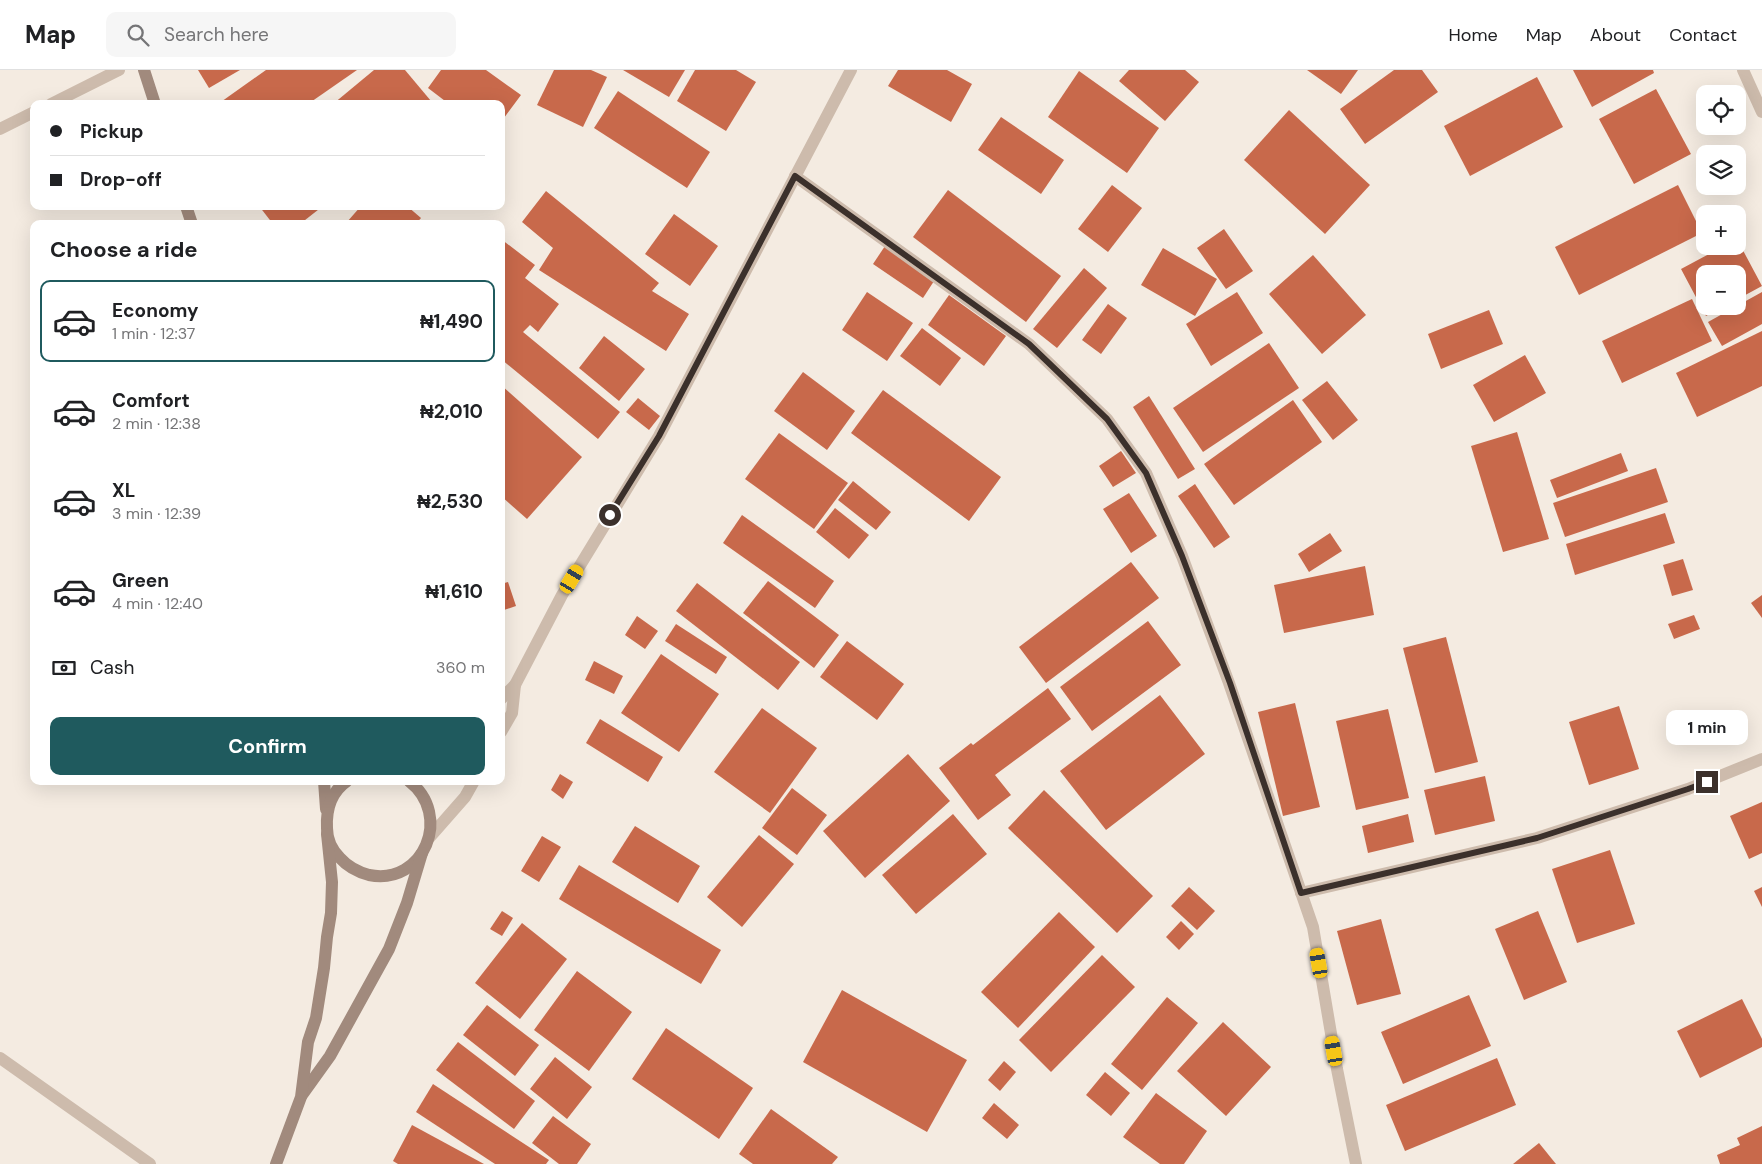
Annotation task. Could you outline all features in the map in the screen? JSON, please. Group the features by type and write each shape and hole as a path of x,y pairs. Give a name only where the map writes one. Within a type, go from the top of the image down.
{"street":[{"path":"59,100 119,70"},
{"path":"144,70 154,100"},
{"path":"505,695 515,685 562,595 659,436 851,70"},
{"path":"1742,70 1762,112"},
{"path":"0,129 30,114"},
{"path":"795,176 1029,344 1107,419 1146,473 1182,556 1230,683 1313,928 1336,1069 1356,1164"},
{"path":"505,725 512,713 515,685"},
{"path":"1301,893 1537,838 1688,789 1762,759"},
{"path":"276,1164 301,1097 308,1042 316,1018 323,976 331,913 332,882 324,785"},
{"path":"326,816 331,799 341,785"},
{"path":"414,785 427,802 431,820 430,838"},
{"path":"301,1097 334,1050 389,949 407,903 422,853 430,838 465,798 472,785"},
{"path":"327,834 333,851 345,864 360,873 377,876 395,874 410,866 422,853"},
{"path":"0,1058 150,1164"}],"building":[{"path":"198,70 240,70 209,88"},
{"path":"266,70 357,70 314,100 224,100"},
{"path":"374,70 405,70 430,100 338,100"},
{"path":"441,70 486,70 521,95 505,117 505,100 444,100 428,88"},
{"path":"554,70 591,70 607,77 583,127 537,105"},
{"path":"623,70 685,70 669,97"},
{"path":"695,70 736,70 756,82 726,131 677,101"},
{"path":"898,70 947,70 972,84 951,122 888,86"},
{"path":"1129,70 1185,70 1199,82 1165,121 1119,81"},
{"path":"1307,70 1358,70 1341,94"},
{"path":"1394,70 1422,70 1438,92 1365,144 1340,109"},
{"path":"1573,70 1653,70 1654,73 1592,107"},
{"path":"1079,71 1159,128 1127,173 1048,117"},
{"path":"1537,77 1563,127 1470,176 1444,126"},
{"path":"1656,89 1691,154 1634,184 1599,119"},
{"path":"618,91 710,152 687,188 594,128"},
{"path":"1289,110 1370,185 1325,234 1244,160"},
{"path":"1001,117 1064,160 1041,194 978,150"},
{"path":"1112,185 1142,208 1108,252 1078,229"},
{"path":"1678,185 1696,221 1696,236 1579,295 1555,247"},
{"path":"948,190 1061,276 1026,322 913,237"},
{"path":"546,191 659,283 652,291 689,314 666,351 539,270 553,248 522,222"},
{"path":"262,210 318,210 305,220 270,220"},
{"path":"358,210 412,210 421,218 419,220 349,220"},
{"path":"674,214 718,246 690,286 645,254"},
{"path":"1224,229 1253,271 1226,289 1197,248"},
{"path":"505,242 535,265 525,278 559,304 538,332 530,325 523,332 620,412 598,439 505,362"},
{"path":"887,243 936,278 923,298 873,264"},
{"path":"1163,248 1217,279 1195,316 1141,285"},
{"path":"1313,255 1366,315 1322,354 1269,294"},
{"path":"1707,255 1745,255 1762,286 1746,295 1746,265 1696,265 1696,297 1681,269"},
{"path":"1084,268 1107,288 1057,348 1033,329"},
{"path":"867,292 913,323 887,361 842,330"},
{"path":"1237,292 1263,333 1211,366 1186,324"},
{"path":"1762,292 1762,324 1722,346 1708,322 1721,315 1746,315 1746,301"},
{"path":"949,295 1006,336 984,366 928,325"},
{"path":"1692,299 1696,307 1696,315 1700,315 1712,341 1622,383 1602,341"},
{"path":"1108,304 1127,318 1101,354 1082,340"},
{"path":"1489,310 1503,344 1441,369 1428,334"},
{"path":"922,328 961,358 940,386 900,356"},
{"path":"1762,331 1762,386 1697,417 1676,373"},
{"path":"604,336 645,369 619,401 579,368"},
{"path":"1269,343 1299,388 1203,452 1173,408"},
{"path":"1525,355 1546,393 1494,422 1473,385"},
{"path":"803,372 855,411 827,450 774,411"},
{"path":"1327,381 1358,420 1333,440 1302,400"},
{"path":"505,389 582,457 527,519 505,500"},
{"path":"883,390 1001,477 969,521 851,433"},
{"path":"1149,396 1195,469 1178,479 1133,407"},
{"path":"638,398 660,416 649,430 626,412"},
{"path":"1293,400 1322,442 1234,505 1204,464"},
{"path":"1517,432 1549,539 1503,552 1471,446"},
{"path":"779,433 848,483 814,529 745,479"},
{"path":"1121,451 1136,473 1113,487 1099,466"},
{"path":"1621,453 1628,471 1557,498 1550,480"},
{"path":"1656,468 1668,502 1565,537 1553,503"},
{"path":"853,481 891,512 876,530 838,500"},
{"path":"1195,484 1230,537 1214,548 1178,496"},
{"path":"1129,493 1157,536 1131,553 1103,509"},
{"path":"835,508 869,535 849,559 816,532"},
{"path":"1665,513 1675,543 1575,575 1566,544"},
{"path":"742,515 834,581 815,608 723,543"},
{"path":"1330,533 1342,551 1309,572 1298,554"},
{"path":"1683,559 1693,590 1672,596 1663,565"},
{"path":"1131,562 1159,598 1046,683 1019,647"},
{"path":"1365,566 1374,615 1284,633 1274,585"},
{"path":"768,581 839,635 814,668 743,613"},
{"path":"508,582 516,606 505,610 505,583"},
{"path":"697,583 800,662 778,690 676,611"},
{"path":"1762,595 1762,618 1751,603"},
{"path":"1694,615 1700,629 1674,639 1668,624"},
{"path":"637,616 658,631 645,649 625,635"},
{"path":"1148,621 1181,665 1092,731 1060,687"},
{"path":"676,624 727,657 716,674 665,641"},
{"path":"1446,637 1478,762 1435,773 1403,648"},
{"path":"847,641 904,684 877,720 820,677"},
{"path":"661,654 719,694 679,752 621,713"},
{"path":"594,661 623,676 614,694 585,680"},
{"path":"1048,688 1071,719 995,775 1011,795 978,820 939,768 971,743 973,745"},
{"path":"1160,695 1205,754 1106,830 1060,771"},
{"path":"1295,703 1320,807 1283,816 1258,712"},
{"path":"1619,706 1639,769 1589,785 1569,722"},
{"path":"762,708 817,748 770,813 714,772"},
{"path":"1388,709 1409,798 1356,810 1336,721"},
{"path":"600,719 663,757 648,782 586,743"},
{"path":"908,754 950,801 865,878 823,831"},
{"path":"560,774 573,782 563,799 551,790"},
{"path":"1485,776 1495,821 1435,835 1424,790"},
{"path":"792,788 827,815 797,855 762,828"},
{"path":"1044,790 1153,896 1117,933 1008,828"},
{"path":"1762,802 1762,853 1749,859 1730,816"},
{"path":"953,814 987,854 916,914 882,875"},
{"path":"1408,814 1414,842 1368,853 1362,826"},
{"path":"635,826 700,866 678,903 612,862"},
{"path":"759,835 794,864 742,927 707,897"},
{"path":"542,836 561,847 539,882 521,871"},
{"path":"1610,850 1635,924 1577,943 1552,869"},
{"path":"579,865 721,950 701,984 559,899"},
{"path":"1189,887 1215,911 1197,930 1171,906"},
{"path":"1762,887 1762,907 1754,891"},
{"path":"502,911 513,918 502,936 490,929"},
{"path":"1538,911 1567,982 1524,1000 1495,929"},
{"path":"1059,912 1095,947 1018,1028 981,992"},
{"path":"1381,919 1401,994 1357,1005 1337,931"},
{"path":"1181,921 1194,934 1179,950 1166,937"},
{"path":"522,923 567,959 520,1019 475,983"},
{"path":"1102,955 1135,987 1051,1072 1019,1040"},
{"path":"577,971 632,1012 589,1071 534,1030"},
{"path":"842,990 967,1060 927,1132 803,1062"},
{"path":"1469,995 1491,1046 1403,1084 1381,1032"},
{"path":"1167,997 1198,1023 1142,1090 1111,1064"},
{"path":"1742,999 1762,1039 1762,1047 1700,1078 1677,1031"},
{"path":"487,1005 539,1045 515,1076 463,1035"},
{"path":"1223,1022 1271,1067 1226,1116 1177,1071"},
{"path":"666,1028 753,1088 719,1139 632,1079"},
{"path":"458,1042 535,1101 514,1129 436,1070"},
{"path":"555,1057 592,1087 567,1119 530,1089"},
{"path":"1497,1058 1516,1105 1405,1151 1386,1105"},
{"path":"1004,1061 1016,1072 1000,1091 988,1080"},
{"path":"1105,1072 1130,1093 1111,1116 1086,1095"},
{"path":"433,1084 549,1160 546,1164 495,1164 416,1112"},
{"path":"1156,1093 1207,1131 1184,1164 1160,1164 1123,1137"},
{"path":"994,1103 1019,1125 1007,1139 982,1118"},
{"path":"771,1109 838,1157 832,1164 753,1164 739,1154"},
{"path":"553,1116 591,1144 577,1164 559,1164 532,1143"},
{"path":"412,1125 484,1164 398,1164 393,1161"},
{"path":"1762,1126 1762,1164 1720,1164 1717,1155 1740,1145 1737,1138"},
{"path":"1539,1143 1556,1164 1513,1164"}],"route":[{"path":"610,515 659,436 795,176 1029,344 1107,419 1146,473 1182,556 1230,683 1301,893 1537,838 1707,782"}]}
